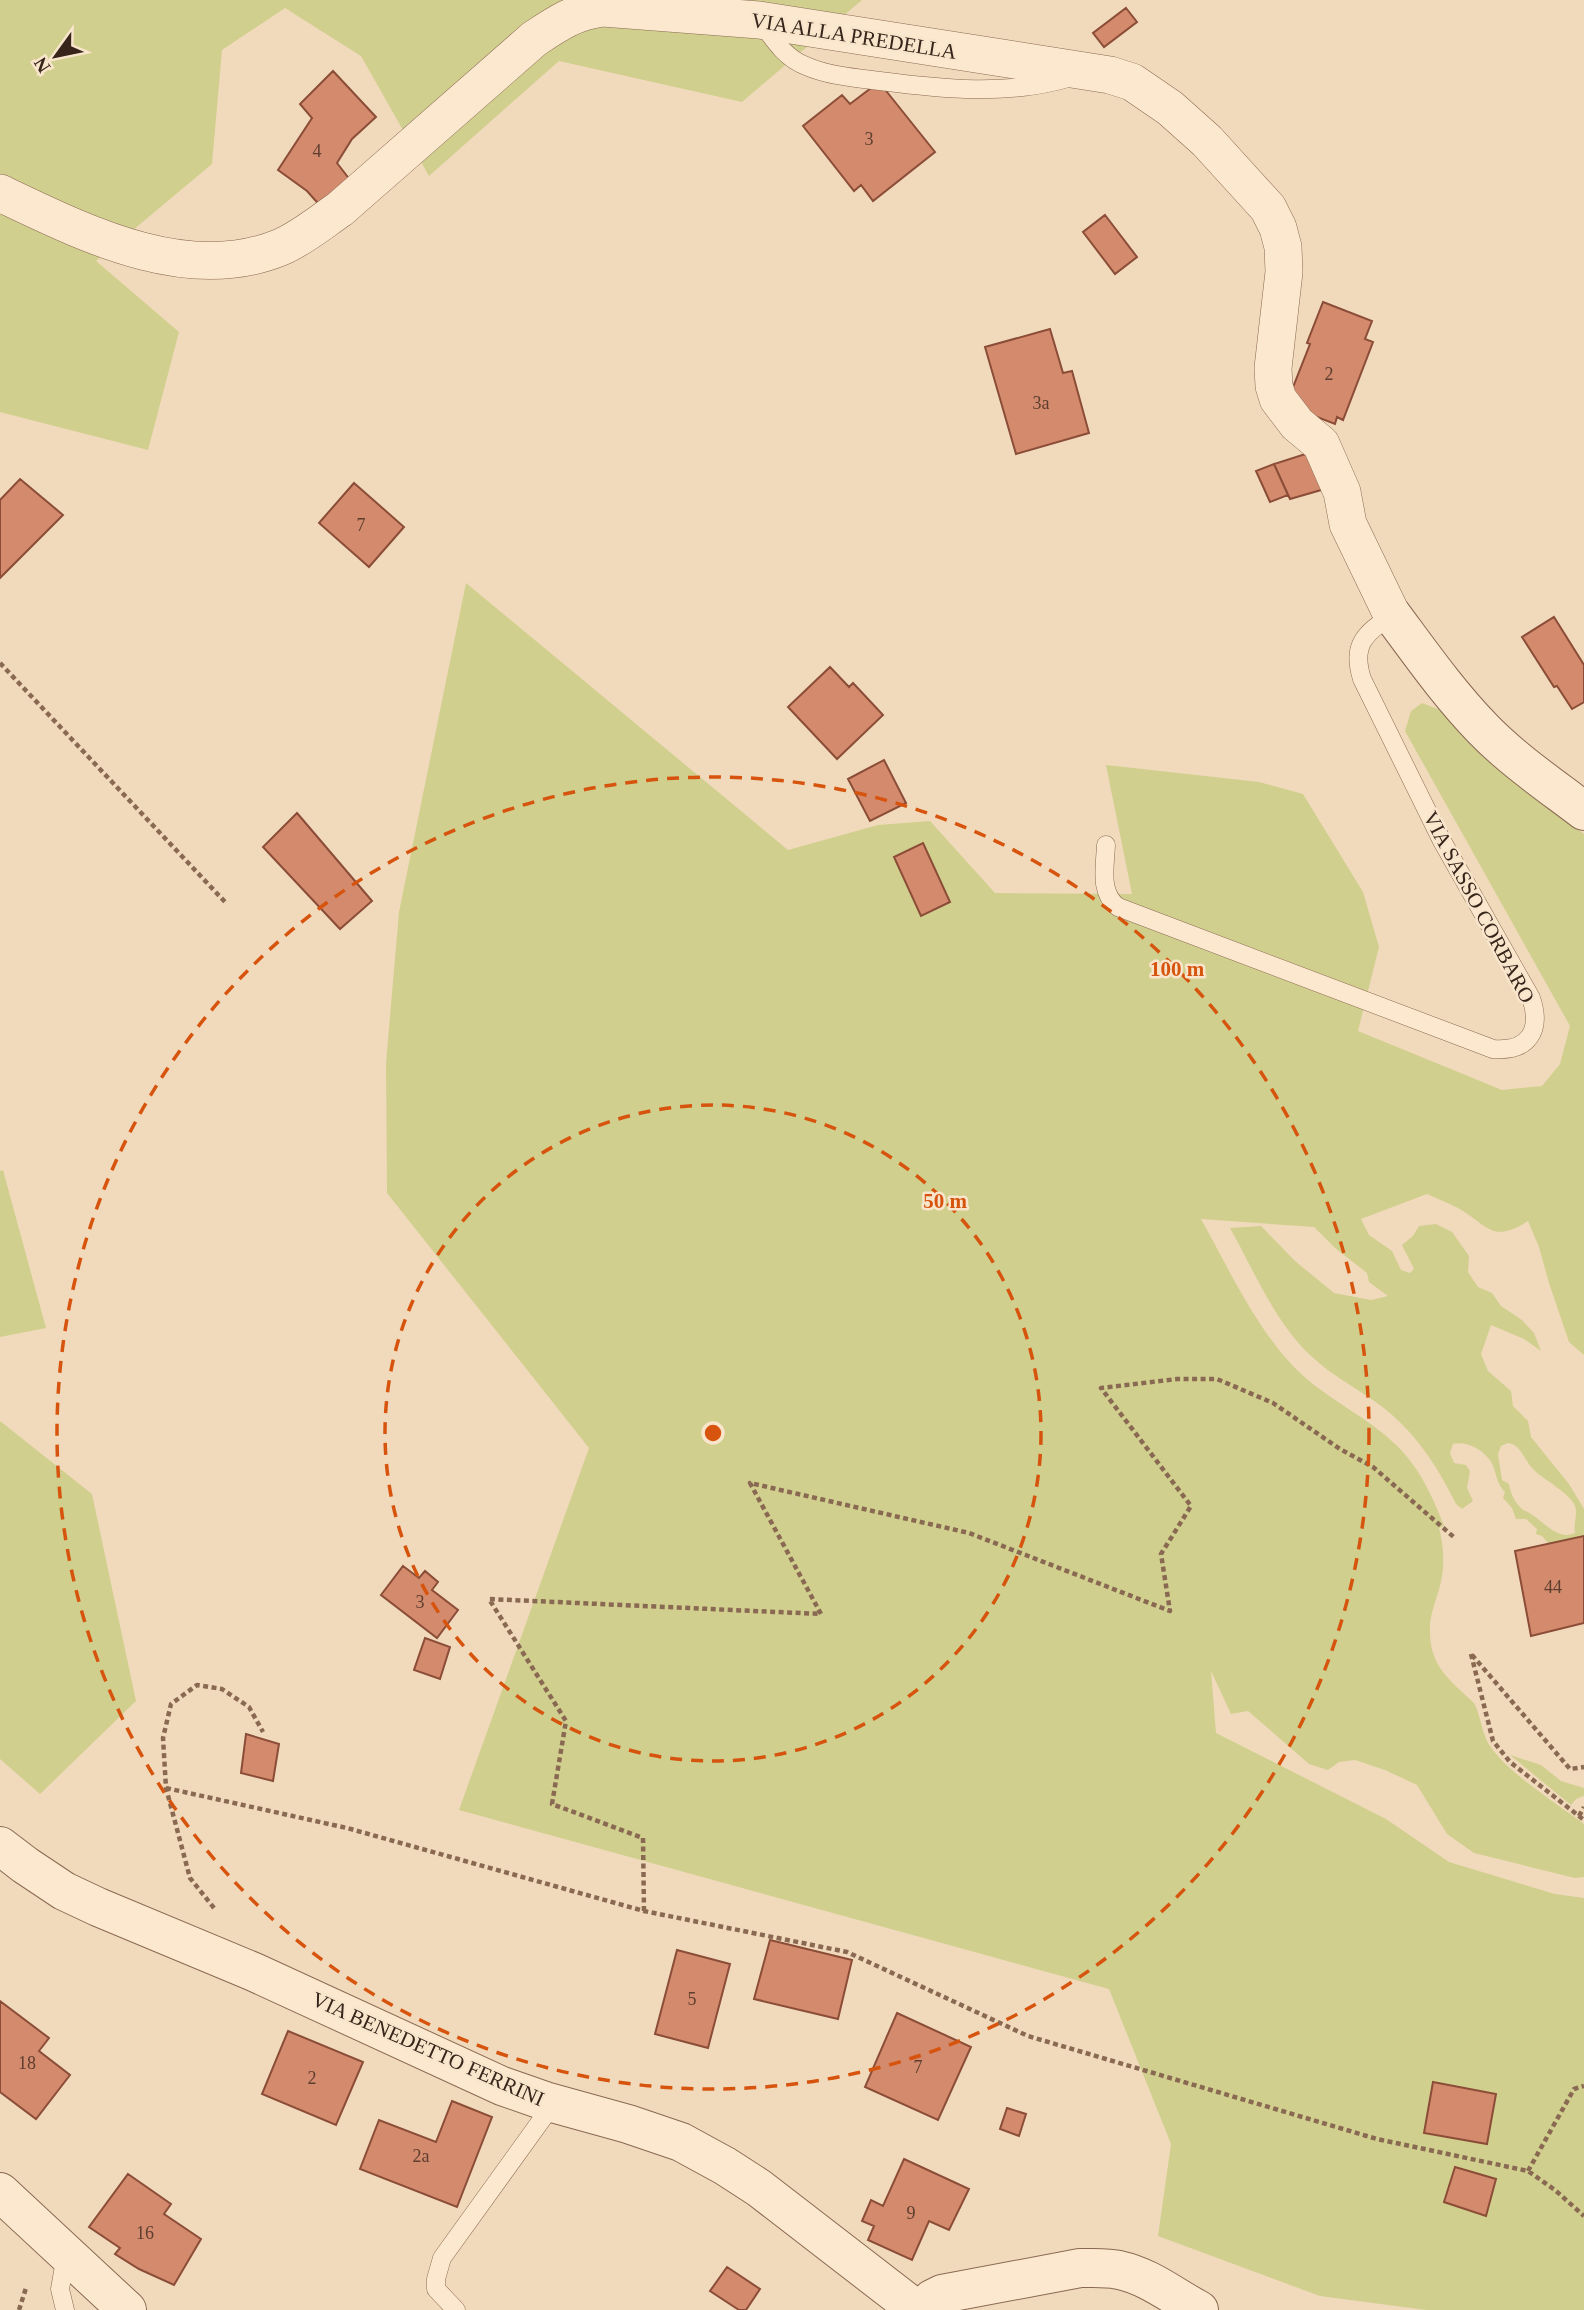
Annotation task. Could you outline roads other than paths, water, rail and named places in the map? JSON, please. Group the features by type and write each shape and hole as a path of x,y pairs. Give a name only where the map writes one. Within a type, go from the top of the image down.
{"street":[{"name":"VIA ALLA PREDELLA","path":"0,192 134,249 172,259 226,260 253,256 282,246 311,230 340,209 534,39 560,21 582,11 603,8 760,20 1110,75 1132,82 1170,108 1207,141 1268,208 1281,238 1284,272 1273,368 1274,386 1278,399 1297,424 1321,444 1342,492 1348,524 1392,615"},
{"path":"1392,615 1429,665 1484,730 1523,765 1584,811"},
{"name":"VIA BENEDETTO FERRINI","path":"0,1846 64,1891 254,1972 502,2086 681,2142 759,2188 919,2310"},
{"path":"0,2192 127,2310"},
{"path":"919,2310 942,2294 1080,2268 1097,2268 1119,2270 1142,2277 1199,2310"}],"lane":[{"name":"VIA SASSO CORBARO","path":"1106,845 1105,888 1111,902 1118,907 1493,1049 1506,1050 1525,1041 1532,1034 1535,1024 1536,1012 1531,998 1442,841 1359,672 1357,651 1363,639 1392,615"},
{"path":"456,2310 436,2289 442,2258 553,2104"},
{"path":"65,2310 60,2289 66,2255"}]}
